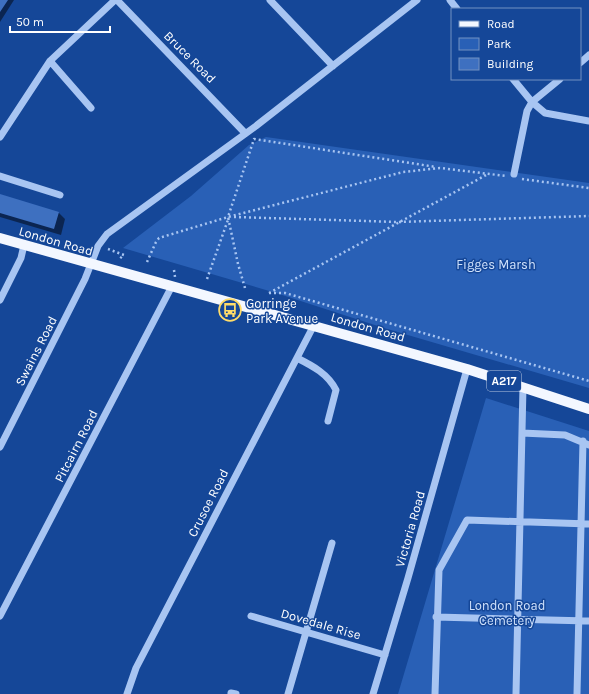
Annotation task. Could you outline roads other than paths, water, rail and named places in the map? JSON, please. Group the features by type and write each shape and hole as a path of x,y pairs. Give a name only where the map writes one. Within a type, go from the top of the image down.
{"main road":[{"name":"London Road","path":"0,238 467,369 589,409"}],"street":[{"path":"0,137 50,61 116,0"},
{"name":"Bruce Road","path":"116,0 245,132"},
{"path":"270,0 333,66"},
{"path":"91,264 98,246 107,234 333,66 417,0"},
{"path":"450,0 456,8"},
{"path":"581,62 589,55"},
{"path":"50,61 91,108"},
{"path":"514,80 532,102 545,112 589,121"},
{"path":"513,176 527,111 532,102 559,80"},
{"path":"0,176 60,194"},
{"path":"0,300 21,258 24,245"},
{"name":"Swains Road","path":"0,447 45,361 91,264"},
{"name":"Pitcairn Road","path":"0,616 172,286"},
{"name":"Crusoe Road","path":"127,694 136,668 314,325"},
{"path":"297,358 319,370 332,383 336,390 328,421"},
{"name":"Victoria Road","path":"373,694 467,369"},
{"path":"516,694 523,387"},
{"path":"522,433 565,435 586,443 580,524 577,694"},
{"path":"434,694 438,570 467,520 589,524"},
{"path":"288,694 332,543"},
{"name":"Dovedale Rise","path":"251,616 385,655"},
{"path":"436,617 589,621"}],"place":[{"name":"Gorringe Park Avenue","path":"230,310"}],"park label":[{"name":"Figges Marsh","path":"496,264"},
{"name":"London Road Cemetery","path":"507,612"}]}
